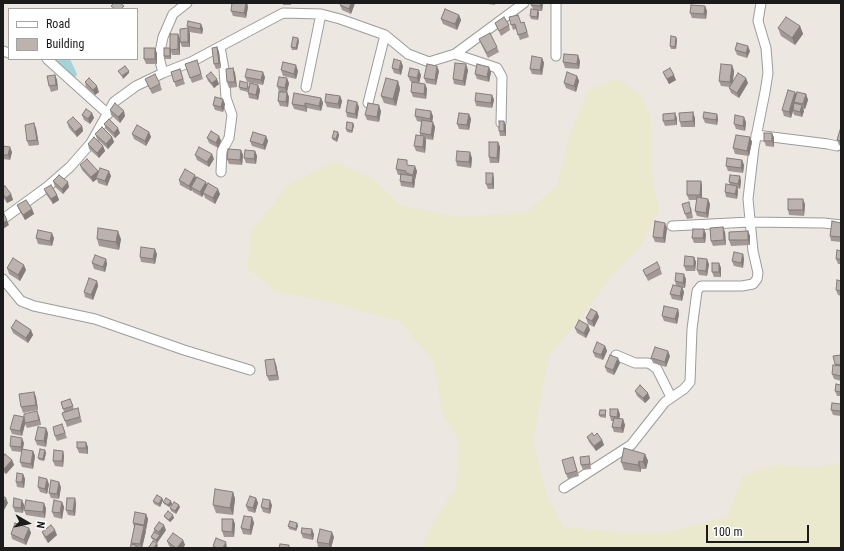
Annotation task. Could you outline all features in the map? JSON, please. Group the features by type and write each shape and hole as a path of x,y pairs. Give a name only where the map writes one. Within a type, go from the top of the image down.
{"street":[{"path":"163,73 159,57 163,37 173,14 187,3"},
{"path":"3,219 47,187 70,166 91,143 114,102 136,86 190,62 283,13 321,14 340,19 385,35 408,54 429,62 455,54 524,3"},
{"path":"556,3 556,56"},
{"path":"564,488 631,445 665,402 684,389 690,382 692,329 697,291 700,286 742,286 753,284 757,279 758,273 753,251 748,199 756,135 766,92 768,73 766,48 758,21 761,3"},
{"path":"306,87 321,14"},
{"path":"368,103 385,35"},
{"path":"220,47 224,69 226,98 232,115 229,138 222,152 221,172"},
{"path":"455,54 497,68 502,78 502,123"},
{"path":"48,60 108,114"},
{"path":"756,135 837,146"},
{"path":"672,226 750,222 824,223 841,225"},
{"path":"3,279 21,301 34,306 95,319 184,350 250,370"},
{"path":"616,355 635,363 648,363 652,365 657,369 671,397"}],"shaded area":[{"path":"617,79 641,94 651,120 652,176 659,209 641,245 615,271 583,315 549,354 533,441 546,495 564,527 630,533 664,533 728,516 743,475 774,465 818,467 841,462 841,548 422,548 428,531 456,487 459,442 442,412 433,360 399,321 331,302 275,291 247,268 252,230 288,185 335,161 373,179 400,205 459,217 527,212 558,184 569,137 588,90"}],"water":[{"path":"57,60 70,60 77,74 75,78 65,72"}],"building":[{"path":"114,3 120,3 124,6 122,8 114,8 111,6"},
{"path":"232,3 246,3 244,13 231,11"},
{"path":"341,3 351,3 349,9 340,5"},
{"path":"531,3 541,3 540,6 531,5"},
{"path":"691,5 705,6 704,14 690,13"},
{"path":"445,9 459,15 455,24 441,19"},
{"path":"531,9 538,10 537,17 530,16"},
{"path":"518,15 521,23 524,22 527,32 518,35 515,24 511,25 509,17"},
{"path":"504,17 509,25 499,31 495,23"},
{"path":"786,17 800,26 792,38 778,28"},
{"path":"188,21 201,24 200,29 187,26"},
{"path":"188,28 188,42 180,42 180,29"},
{"path":"490,33 497,47 487,53 479,39"},
{"path":"170,34 178,34 178,49 170,50"},
{"path":"671,36 676,37 675,47 670,46"},
{"path":"293,37 298,38 296,48 291,47"},
{"path":"737,43 748,46 746,53 735,50"},
{"path":"217,47 219,63 214,64 212,48"},
{"path":"144,48 155,48 155,59 144,59"},
{"path":"164,48 170,48 170,56 164,56"},
{"path":"564,54 578,55 577,64 563,62"},
{"path":"532,56 542,58 540,70 530,69"},
{"path":"394,59 401,61 399,70 392,68"},
{"path":"197,60 201,74 190,78 185,64"},
{"path":"283,62 296,65 294,74 281,70"},
{"path":"455,63 466,64 463,81 453,79"},
{"path":"427,64 437,66 435,80 424,78"},
{"path":"477,64 489,67 487,77 475,74"},
{"path":"721,64 732,65 730,82 719,81"},
{"path":"125,66 129,71 122,76 118,71"},
{"path":"233,68 235,82 227,82 226,69"},
{"path":"410,68 419,70 417,78 408,76"},
{"path":"670,68 674,75 667,79 663,72"},
{"path":"180,69 183,79 174,82 171,72"},
{"path":"247,69 263,72 261,80 245,77"},
{"path":"211,72 217,79 212,83 206,76"},
{"path":"567,72 577,76 574,86 564,83"},
{"path":"738,73 746,78 737,93 729,88"},
{"path":"155,74 160,84 150,89 145,79"},
{"path":"55,75 56,85 49,86 47,76"},
{"path":"279,77 287,78 285,88 277,86"},
{"path":"89,78 97,86 93,90 85,82"},
{"path":"386,78 398,81 393,99 381,96"},
{"path":"240,81 248,83 247,89 239,87"},
{"path":"412,82 425,84 424,94 411,92"},
{"path":"250,83 258,85 256,95 248,93"},
{"path":"788,90 795,92 789,112 782,110"},
{"path":"279,92 287,92 286,102 278,101"},
{"path":"797,92 806,94 803,104 794,102"},
{"path":"294,93 321,98 319,106 305,103 305,106 292,104"},
{"path":"476,93 492,95 491,103 475,101"},
{"path":"326,94 340,96 338,104 325,102"},
{"path":"215,97 223,99 221,107 213,105"},
{"path":"348,100 357,102 355,114 346,112"},
{"path":"115,103 124,111 118,117 110,110"},
{"path":"368,103 379,105 377,117 365,115"},
{"path":"794,103 802,105 800,112 793,110"},
{"path":"86,109 92,113 88,119 82,115"},
{"path":"416,109 431,111 430,119 415,116"},
{"path":"693,112 693,121 680,122 679,113"},
{"path":"704,112 717,114 716,120 703,118"},
{"path":"459,113 469,114 467,125 457,124"},
{"path":"675,113 675,120 663,121 663,114"},
{"path":"735,115 744,117 743,126 734,124"},
{"path":"73,117 82,126 75,132 67,122"},
{"path":"109,119 118,128 114,133 104,124"},
{"path":"422,120 433,122 431,135 420,133"},
{"path":"499,121 504,121 504,131 499,131"},
{"path":"347,122 353,123 352,131 346,129"},
{"path":"34,123 37,140 27,141 25,125"},
{"path":"137,125 149,132 145,141 132,134"},
{"path":"102,127 112,137 106,144 95,134"},
{"path":"840,130 841,131 841,141 837,140"},
{"path":"211,131 219,136 216,143 207,138"},
{"path":"334,131 338,132 336,139 332,138"},
{"path":"253,132 266,136 263,145 250,141"},
{"path":"764,133 772,133 772,141 764,141"},
{"path":"416,135 424,136 423,147 414,146"},
{"path":"736,135 750,137 747,151 733,148"},
{"path":"94,137 103,146 97,153 88,144"},
{"path":"489,142 498,142 497,158 489,157"},
{"path":"3,146 10,147 8,155 3,155"},
{"path":"199,147 212,154 207,162 195,155"},
{"path":"228,149 241,150 240,160 227,159"},
{"path":"245,150 255,151 254,159 244,158"},
{"path":"457,151 470,152 469,162 456,161"},
{"path":"727,158 742,160 741,168 726,166"},
{"path":"87,159 98,171 91,177 80,165"},
{"path":"398,159 407,160 407,165 415,166 413,175 406,173 406,171 396,169"},
{"path":"100,168 109,171 105,181 96,178"},
{"path":"185,169 195,175 189,186 179,180"},
{"path":"486,173 493,173 492,184 486,184"},
{"path":"401,174 413,176 412,183 400,181"},
{"path":"59,175 68,182 62,189 53,181"},
{"path":"730,175 740,176 738,184 729,182"},
{"path":"197,177 206,182 200,192 191,187"},
{"path":"687,181 701,181 700,195 687,195"},
{"path":"208,183 218,189 213,198 203,193"},
{"path":"726,184 737,186 735,194 725,192"},
{"path":"51,185 57,195 51,199 44,189"},
{"path":"5,186 11,194 6,198 3,194 3,187"},
{"path":"697,197 708,199 706,213 695,211"},
{"path":"788,199 803,199 803,210 788,210"},
{"path":"26,200 32,209 23,215 17,205"},
{"path":"689,202 691,212 685,214 682,204"},
{"path":"4,214 7,220 3,223 3,215"},
{"path":"655,221 665,223 663,238 653,237"},
{"path":"832,221 841,223 841,237 830,236"},
{"path":"723,227 724,240 711,241 710,228"},
{"path":"98,228 118,231 116,242 97,239"},
{"path":"693,229 704,229 703,238 692,238"},
{"path":"38,230 52,233 50,241 36,238"},
{"path":"748,231 748,240 729,240 729,232"},
{"path":"141,247 155,249 153,259 140,257"},
{"path":"837,250 841,251 841,259 836,259"},
{"path":"734,252 743,254 741,263 732,261"},
{"path":"95,255 106,259 103,267 92,263"},
{"path":"685,256 694,257 694,266 684,266"},
{"path":"13,258 24,265 18,275 7,268"},
{"path":"698,258 707,259 706,271 697,270"},
{"path":"657,262 660,268 646,276 643,270"},
{"path":"712,263 719,263 719,272 712,272"},
{"path":"676,273 684,274 683,283 675,281"},
{"path":"89,278 97,281 91,295 84,292"},
{"path":"837,280 841,281 841,291 836,290"},
{"path":"673,285 682,287 680,296 670,294"},
{"path":"664,306 678,309 675,319 662,316"},
{"path":"591,309 597,312 592,321 586,318"},
{"path":"16,320 31,330 26,338 11,328"},
{"path":"579,320 588,325 584,333 575,328"},
{"path":"597,342 605,346 601,355 593,352"},
{"path":"655,347 668,351 665,362 651,358"},
{"path":"610,355 618,358 613,370 605,367"},
{"path":"841,355 841,365 835,364 833,356"},
{"path":"274,359 277,375 267,376 265,360"},
{"path":"833,365 841,366 841,376 832,374"},
{"path":"836,384 841,385 841,392 835,391"},
{"path":"640,385 648,393 643,398 635,391"},
{"path":"34,392 36,405 21,407 19,394"},
{"path":"70,399 73,406 63,409 61,402"},
{"path":"832,403 841,404 841,411 831,410"},
{"path":"78,408 80,417 65,421 62,413"},
{"path":"610,409 618,409 617,417 610,416"},
{"path":"600,410 606,410 605,415 599,415"},
{"path":"37,411 39,420 25,423 24,414"},
{"path":"14,415 24,417 20,431 10,429"},
{"path":"614,418 623,419 621,428 612,427"},
{"path":"62,424 65,433 55,436 53,427"},
{"path":"38,427 46,428 44,441 35,440"},
{"path":"592,433 594,436 597,433 602,440 594,446 587,437"},
{"path":"11,436 22,438 21,447 10,446"},
{"path":"77,442 86,442 86,448 77,448"},
{"path":"624,448 645,454 643,462 639,461 638,465 621,462"},
{"path":"22,449 33,451 31,464 20,462"},
{"path":"40,449 45,450 43,459 38,458"},
{"path":"54,450 63,451 62,461 53,461"},
{"path":"5,454 12,460 4,469 3,457"},
{"path":"589,456 590,464 581,465 580,457"},
{"path":"573,457 577,471 566,474 562,460"},
{"path":"17,473 23,474 22,482 16,482"},
{"path":"39,477 47,479 45,489 38,487"},
{"path":"51,480 59,482 57,494 49,493"},
{"path":"215,489 233,492 230,508 213,505"},
{"path":"157,495 162,498 159,504 153,501"},
{"path":"3,496 6,498 3,503"},
{"path":"250,496 256,498 253,508 246,506"},
{"path":"14,498 22,500 21,508 13,507"},
{"path":"67,498 75,498 73,511 66,510"},
{"path":"166,498 171,501 168,505 163,502"},
{"path":"263,499 270,500 269,509 261,507"},
{"path":"26,500 44,503 43,512 24,510"},
{"path":"54,500 62,502 60,513 52,512"},
{"path":"174,502 179,505 175,511 170,508"},
{"path":"168,511 173,515 169,520 164,516"},
{"path":"135,512 146,514 144,525 133,523"},
{"path":"244,516 252,517 250,530 241,528"},
{"path":"222,519 233,519 232,532 222,531"},
{"path":"290,521 297,523 296,529 288,526"},
{"path":"159,522 164,525 159,532 154,529"},
{"path":"15,523 29,528 24,540 11,534"},
{"path":"135,524 144,526 140,544 131,543"},
{"path":"51,525 55,530 46,537 42,532"},
{"path":"302,528 312,529 311,535 301,533"},
{"path":"320,529 332,532 329,544 317,542"},
{"path":"154,532 160,535 156,540 151,537"},
{"path":"173,533 183,540 177,548 167,541"},
{"path":"216,538 226,542 223,548 213,546"},
{"path":"153,541 157,543 154,548 148,548"},
{"path":"131,544 136,545 136,548 130,548"},
{"path":"280,544 289,545 289,548 279,548"}]}
